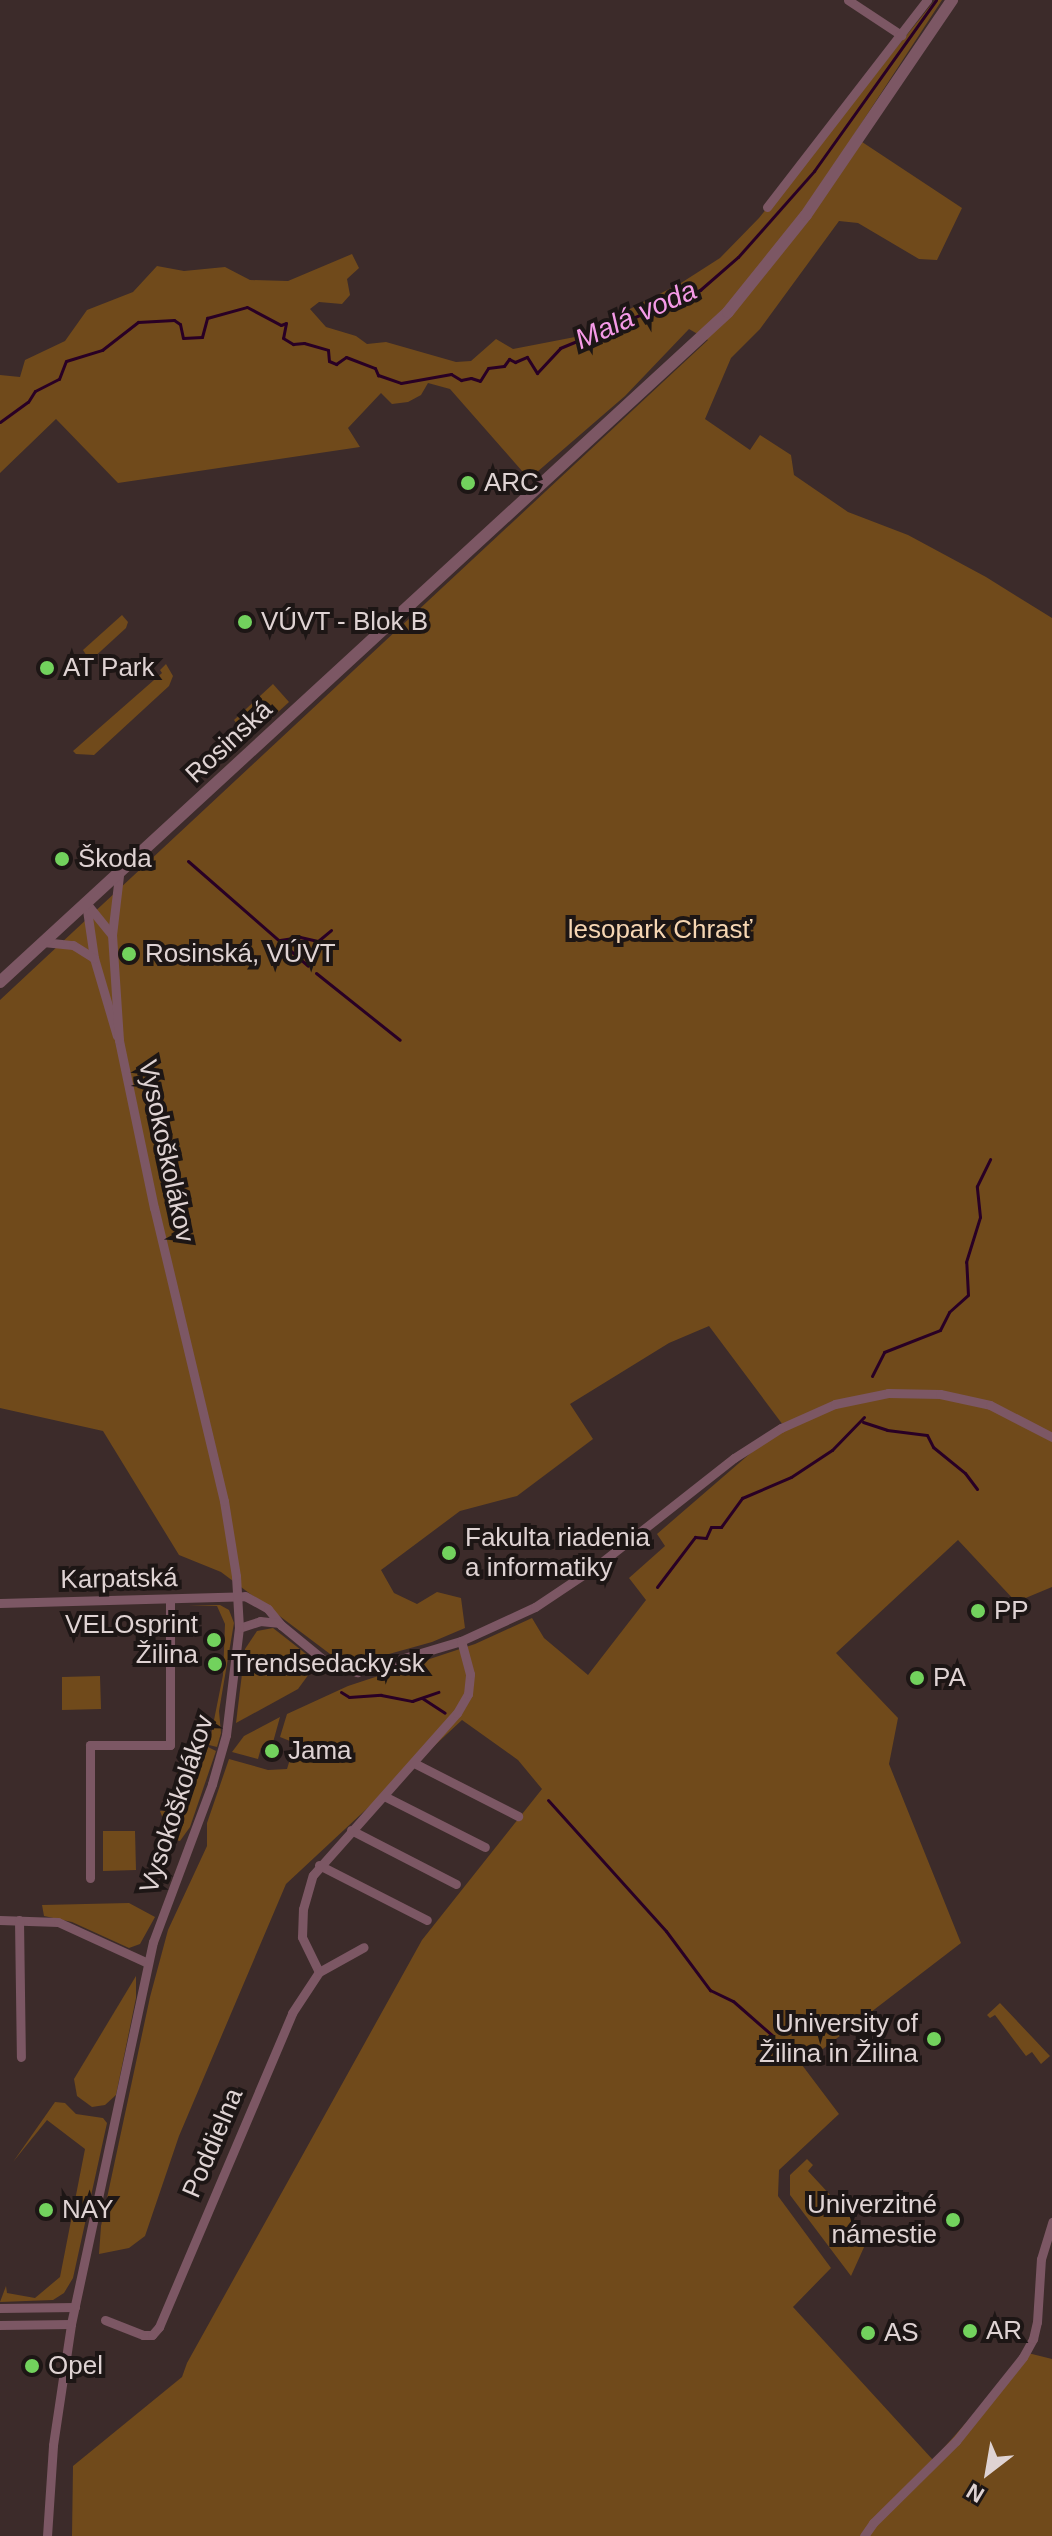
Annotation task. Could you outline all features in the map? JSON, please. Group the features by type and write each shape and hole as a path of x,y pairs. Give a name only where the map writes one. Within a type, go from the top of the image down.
{"street":[{"path":"848,0 901,35"},
{"path":"767,207 927,0"},
{"name":"Rosinská","path":"0,982 728,312 777,255 952,0"},
{"name":"Vysokoškolákov","path":"119,1040 112,935 114,895 121,871"},
{"path":"86,903 112,935"},
{"name":"Vysokoškolákov","path":"47,2536 52,2454 71,2324 148,1963 226,1735 239,1628 238,1597 224,1501 154,1208 119,1040 94,958 86,903"},
{"path":"43,942 73,945 94,958"},
{"path":"238,1597 254,1598 326,1662 349,1671 372,1669 461,1641 556,1594 745,1451 781,1428 835,1404 898,1392 940,1394 990,1405 1052,1437"},
{"name":"Karpatská","path":"0,1603 238,1597"},
{"path":"90,1878 90,1745 170,1745 170,1600"},
{"path":"239,1628 260,1621 281,1625"},
{"path":"319,1972 305,1949 301,1923 306,1893 319,1865 457,1713 468,1694 470,1674 461,1641"},
{"path":"414,1763 518,1816"},
{"path":"384,1796 485,1847"},
{"path":"351,1830 456,1884"},
{"path":"319,1865 427,1920"},
{"path":"0,1920 58,1922 148,1963"},
{"path":"19,1920 21,2057"},
{"name":"Poddielna","path":"105,2320 143,2335 152,2335 159,2327 292,2013 319,1972 364,1947"},
{"path":"864,2536 873,2523 956,2441 1015,2368 1033,2339 1041,2259 1052,2222"},
{"path":"0,2308 75,2307"},
{"path":"0,2325 71,2324"}],"green space":[{"name":"lesopark Chrasť","path":"935,0 942,0 853,136 962,208 937,260 919,259 858,223 839,221 760,329 731,358 705,419 750,450 760,435 791,455 794,475 848,512 908,535 986,577 1052,618 1052,1587 1016,1602 958,1540 836,1653 898,1718 889,1764 961,1943 802,2065 839,2114 779,2170 778,2196 831,2268 793,2307 933,2460 1028,2353 1052,2359 1052,2536 72,2536 73,2466 182,2377 422,1940 542,1789 518,1760 462,1720 286,1884 179,2136 145,2236 129,2248 99,2254 101,2226 150,1997 168,1930 207,1846 207,1823 229,1759 268,1770 287,1769 295,1743 280,1737 287,1714 348,1686 475,1644 532,1618 544,1638 588,1675 646,1600 629,1578 665,1546 657,1534 783,1425 709,1326 669,1343 570,1404 593,1439 517,1496 460,1511 381,1570 394,1593 417,1604 437,1592 461,1598 465,1628 432,1642 346,1666 221,1572 179,1555 103,1431 0,1408 0,1000 708,340 689,329 625,396 529,479 450,389 428,383 421,395 408,402 392,404 381,393 348,428 360,447 118,483 56,419 0,473 0,375 20,377 25,360 65,341 87,310 133,292 157,266 184,271 225,267 250,280 288,281 352,254 359,268 347,279 350,295 342,304 319,302 310,309 326,327 356,336 367,344 386,342 456,362 471,361 496,339 513,349 575,337 681,283 720,258 759,218"},
{"path":"122,615 128,622 126,628 90,661 83,650"},
{"path":"166,664 173,676 169,686 94,755 73,751 162,673 160,670"},
{"path":"273,684 289,702 251,737 246,736 234,720"},
{"path":"188,1605 220,1605 229,1610 234,1623 219,1711 221,1733 217,1747 209,1745 223,1675 225,1624 217,1606"},
{"path":"273,1628 310,1657 309,1674 298,1689 236,1723 245,1649 257,1631"},
{"path":"100,1676 101,1709 62,1710 62,1677"},
{"path":"280,1717 272,1746 261,1748 258,1759 232,1752 244,1736"},
{"path":"208,1747 216,1751 190,1827 180,1841 175,1840"},
{"path":"177,1769 195,1773 172,1842 160,1811 177,1810"},
{"path":"103,1831 135,1831 136,1870 103,1871"},
{"path":"129,1903 155,1917 140,1944 129,1948 72,1922 44,1916 42,1905"},
{"path":"136,1976 136,1998 116,2095 105,2105 92,2107 77,2096 74,2079"},
{"path":"1000,2003 1050,2056 1041,2064 1032,2052 1026,2056 995,2015 990,2018 987,2015"},
{"path":"55,2102 65,2103 76,2114 103,2118 107,2123 73,2278 64,2293 53,2300 0,2302 6,2286 7,2293 35,2298 60,2277 85,2149 47,2120 13,2162"},
{"path":"807,2159 813,2165 808,2171 856,2223 850,2229 865,2245 851,2276 790,2195 790,2175"}],"waterway":[{"name":"Malá voda","path":"0,422 28,402 35,391 59,379 66,361 102,350 138,322 174,320 180,324 183,338 202,337 207,318 247,307 281,325 286,323 283,338 293,344 304,343 328,350 329,361 336,364 346,357 375,368 378,375 401,383 451,374 461,380 471,378 480,381 488,368 504,366 509,359 515,362 527,357 537,373 560,348 700,290 738,257 814,171 936,0"},
{"path":"188,861 308,966"},
{"path":"280,940 300,937 318,941 331,930"},
{"path":"316,973 400,1040"},
{"path":"872,1376 884,1352 940,1330 949,1312 968,1295 966,1262 980,1217 977,1186 990,1159"},
{"path":"657,1587 695,1537 706,1538 711,1527 721,1527 742,1498 791,1477 832,1450 864,1417"},
{"path":"863,1422 887,1430 927,1435 933,1447 965,1473 977,1489"},
{"path":"341,1692 349,1697 381,1695 412,1701 438,1692"},
{"path":"422,1698 445,1713"},
{"path":"548,1800 666,1931 710,1990 733,2001 773,2036"}],"place":[{"name":"ARC","path":"468,483"},
{"name":"VÚVT - Blok B","path":"245,622"},
{"name":"AT Park","path":"47,668"},
{"name":"Škoda","path":"62,859"},
{"name":"Rosinská, VÚVT","path":"129,954"},
{"name":"Fakulta riadenia a informatiky","path":"449,1553"},
{"name":"PP","path":"978,1611"},
{"name":"VELOsprint Žilina","path":"214,1640"},
{"name":"Trendsedacky.sk","path":"215,1664"},
{"name":"PA","path":"917,1678"},
{"name":"Jama","path":"272,1751"},
{"name":"University of Žilina in Žilina","path":"934,2039"},
{"name":"NAY","path":"46,2210"},
{"name":"Univerzitné námestie","path":"953,2220"},
{"name":"AR","path":"970,2331"},
{"name":"AS","path":"868,2333"},
{"name":"Opel","path":"32,2366"}]}
